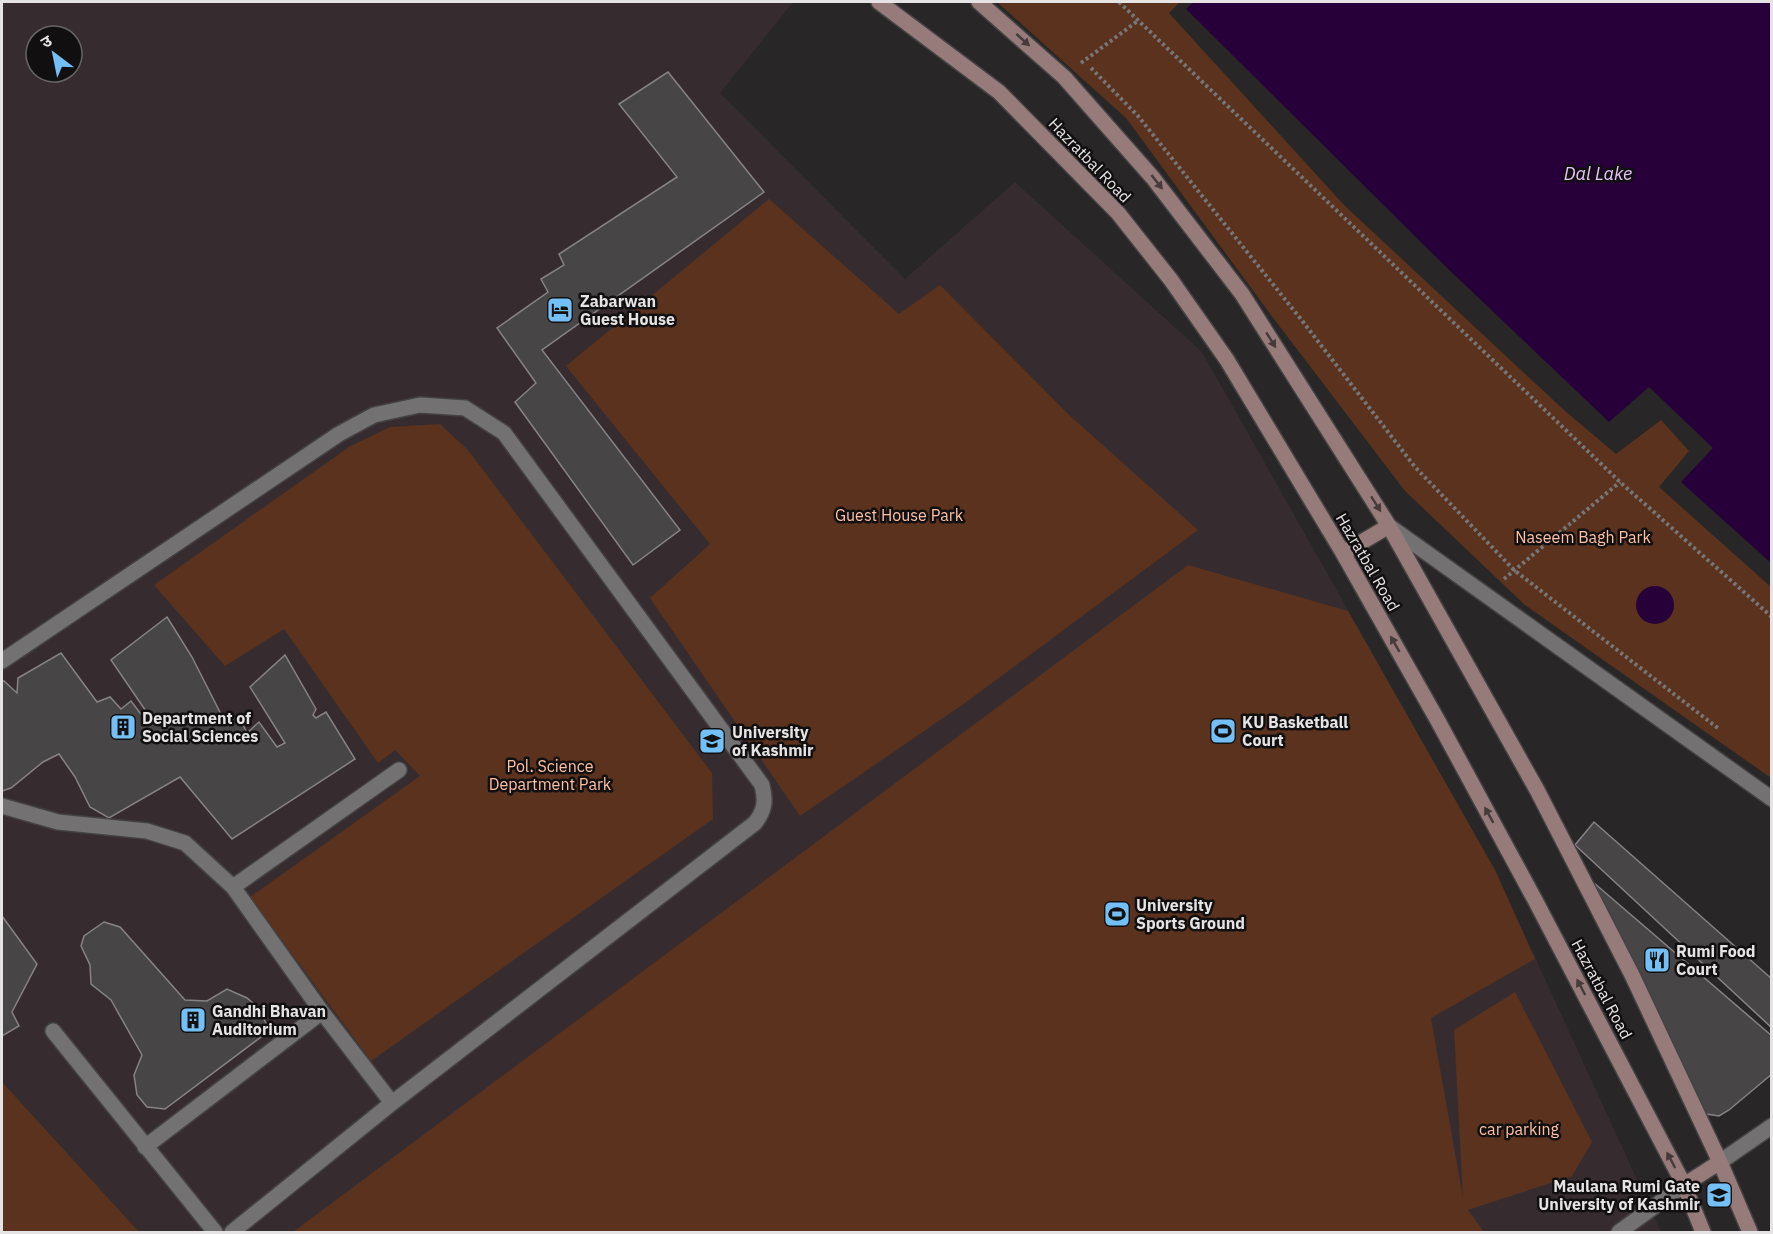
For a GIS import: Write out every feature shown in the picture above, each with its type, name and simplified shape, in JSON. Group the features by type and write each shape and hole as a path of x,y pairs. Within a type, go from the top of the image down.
{"main road":[{"name":"Hazratbal Road","path":"879,2 999,92 1118,213 1171,280 1227,360 1343,553 1438,721 1535,900 1684,1185 1703,1233"},
{"name":"Hazratbal Road","path":"979,2 1064,77 1153,177 1242,294 1389,526 1537,790 1632,975 1720,1162 1750,1233"},
{"path":"1343,553 1389,526"},
{"path":"1684,1185 1720,1162"}],"street":[{"path":"2,662 339,434 374,416 420,405 465,408 504,434 762,785 766,798 763,813 755,823 392,1103 232,1233"},
{"path":"1389,526 1772,799"},
{"path":"233,887 399,770"},
{"path":"2,806 58,822 147,831 185,843 233,887 322,1012 392,1103"},
{"path":"145,1147 322,1012"},
{"path":"53,1031 215,1233"},
{"path":"1720,1162 1772,1126"},
{"path":"1619,1233 1684,1185"}],"path":[{"path":"1119,2 1620,482 1772,617"},
{"path":"1064,77 1139,20"},
{"path":"1074,54 1138,116 1300,318 1415,467 1514,570 1726,735"},
{"path":"1485,595 1620,482"}],"shaded area":[{"name":"University of Kashmir","path":"2,2 793,2 720,93 905,279 1015,182 1202,352 1495,870 1661,1232 2,1232"}],"green space":[{"name":"Naseem Bagh Park","path":"997,2 1180,2 1169,13 1344,205 1565,411 1616,454 1661,420 1689,451 1659,487 1771,587 1771,778 1525,605 1405,491 1268,311 1126,118"},
{"name":"Guest House Park","path":"769,199 899,314 940,285 1068,414 1198,530 965,703 800,816 650,598 710,544 566,366"},
{"name":"Pol. Science Department Park","path":"440,424 468,450 712,773 713,819 371,1061 250,897 420,776 395,750 378,763 284,629 225,666 154,585 349,447 390,427"},
{"name":"University Sports Ground","path":"1188,565 1348,611 1495,870 1535,959 1431,1018 1463,1198 1454,1030 1515,992 1592,1142 1572,1176 1468,1210 1484,1232 293,1232"},
{"path":"2,1082 139,1232 2,1232"}],"water":[{"name":"Dal Lake","path":"1194,2 1771,2 1771,563 1681,482 1713,448 1649,387 1609,422 1442,263 1186,9"},
{"path":"1655,586 1668,592 1674,605 1668,618 1655,624 1642,618 1636,605 1642,592"}],"building":[{"name":"Zabarwan Guest House","path":"668,72 764,192 542,350 680,530 633,565 515,402 536,383 497,328 548,292 541,279 564,265 559,254 677,177 619,104"},
{"name":"Department of Social Sciences","path":"167,617 192,657 225,722 239,716 247,733 259,722 277,747 285,743 250,687 285,655 316,709 313,715 316,718 326,712 355,759 232,839 180,777 109,818 90,807 75,777 59,754 43,762 11,788 2,791 2,681 17,693 18,678 61,653 97,702 110,697 121,709 131,701 147,722 152,720 111,660"},
{"path":"1594,822 1772,979 1772,1028 1575,845"},
{"name":"Rumi Food Court","path":"1594,883 1772,1036 1772,1074 1719,1116 1706,1114 1701,1106"},
{"path":"2,916 37,964 12,1012 19,1026 2,1036"},
{"name":"Gandhi Bhavan Auditorium","path":"104,922 120,927 185,1000 207,1001 227,989 247,998 260,1009 269,1031 165,1109 147,1107 137,1095 134,1075 142,1055 111,1000 91,984 90,965 81,946 84,936"}],"place":[{"name":"Zabarwan Guest House","path":"560,310"},
{"name":"Department of Social Sciences","path":"123,727"},
{"name":"KU Basketball Court","path":"1223,731"},
{"name":"University of Kashmir","path":"712,741"},
{"name":"University Sports Ground","path":"1117,914"},
{"name":"Rumi Food Court","path":"1657,960"},
{"name":"Gandhi Bhavan Auditorium","path":"193,1020"},
{"name":"Maulana Rumi Gate University of Kashmir","path":"1719,1195"}],"park label":[{"name":"car parking","path":"1519,1129"}]}
